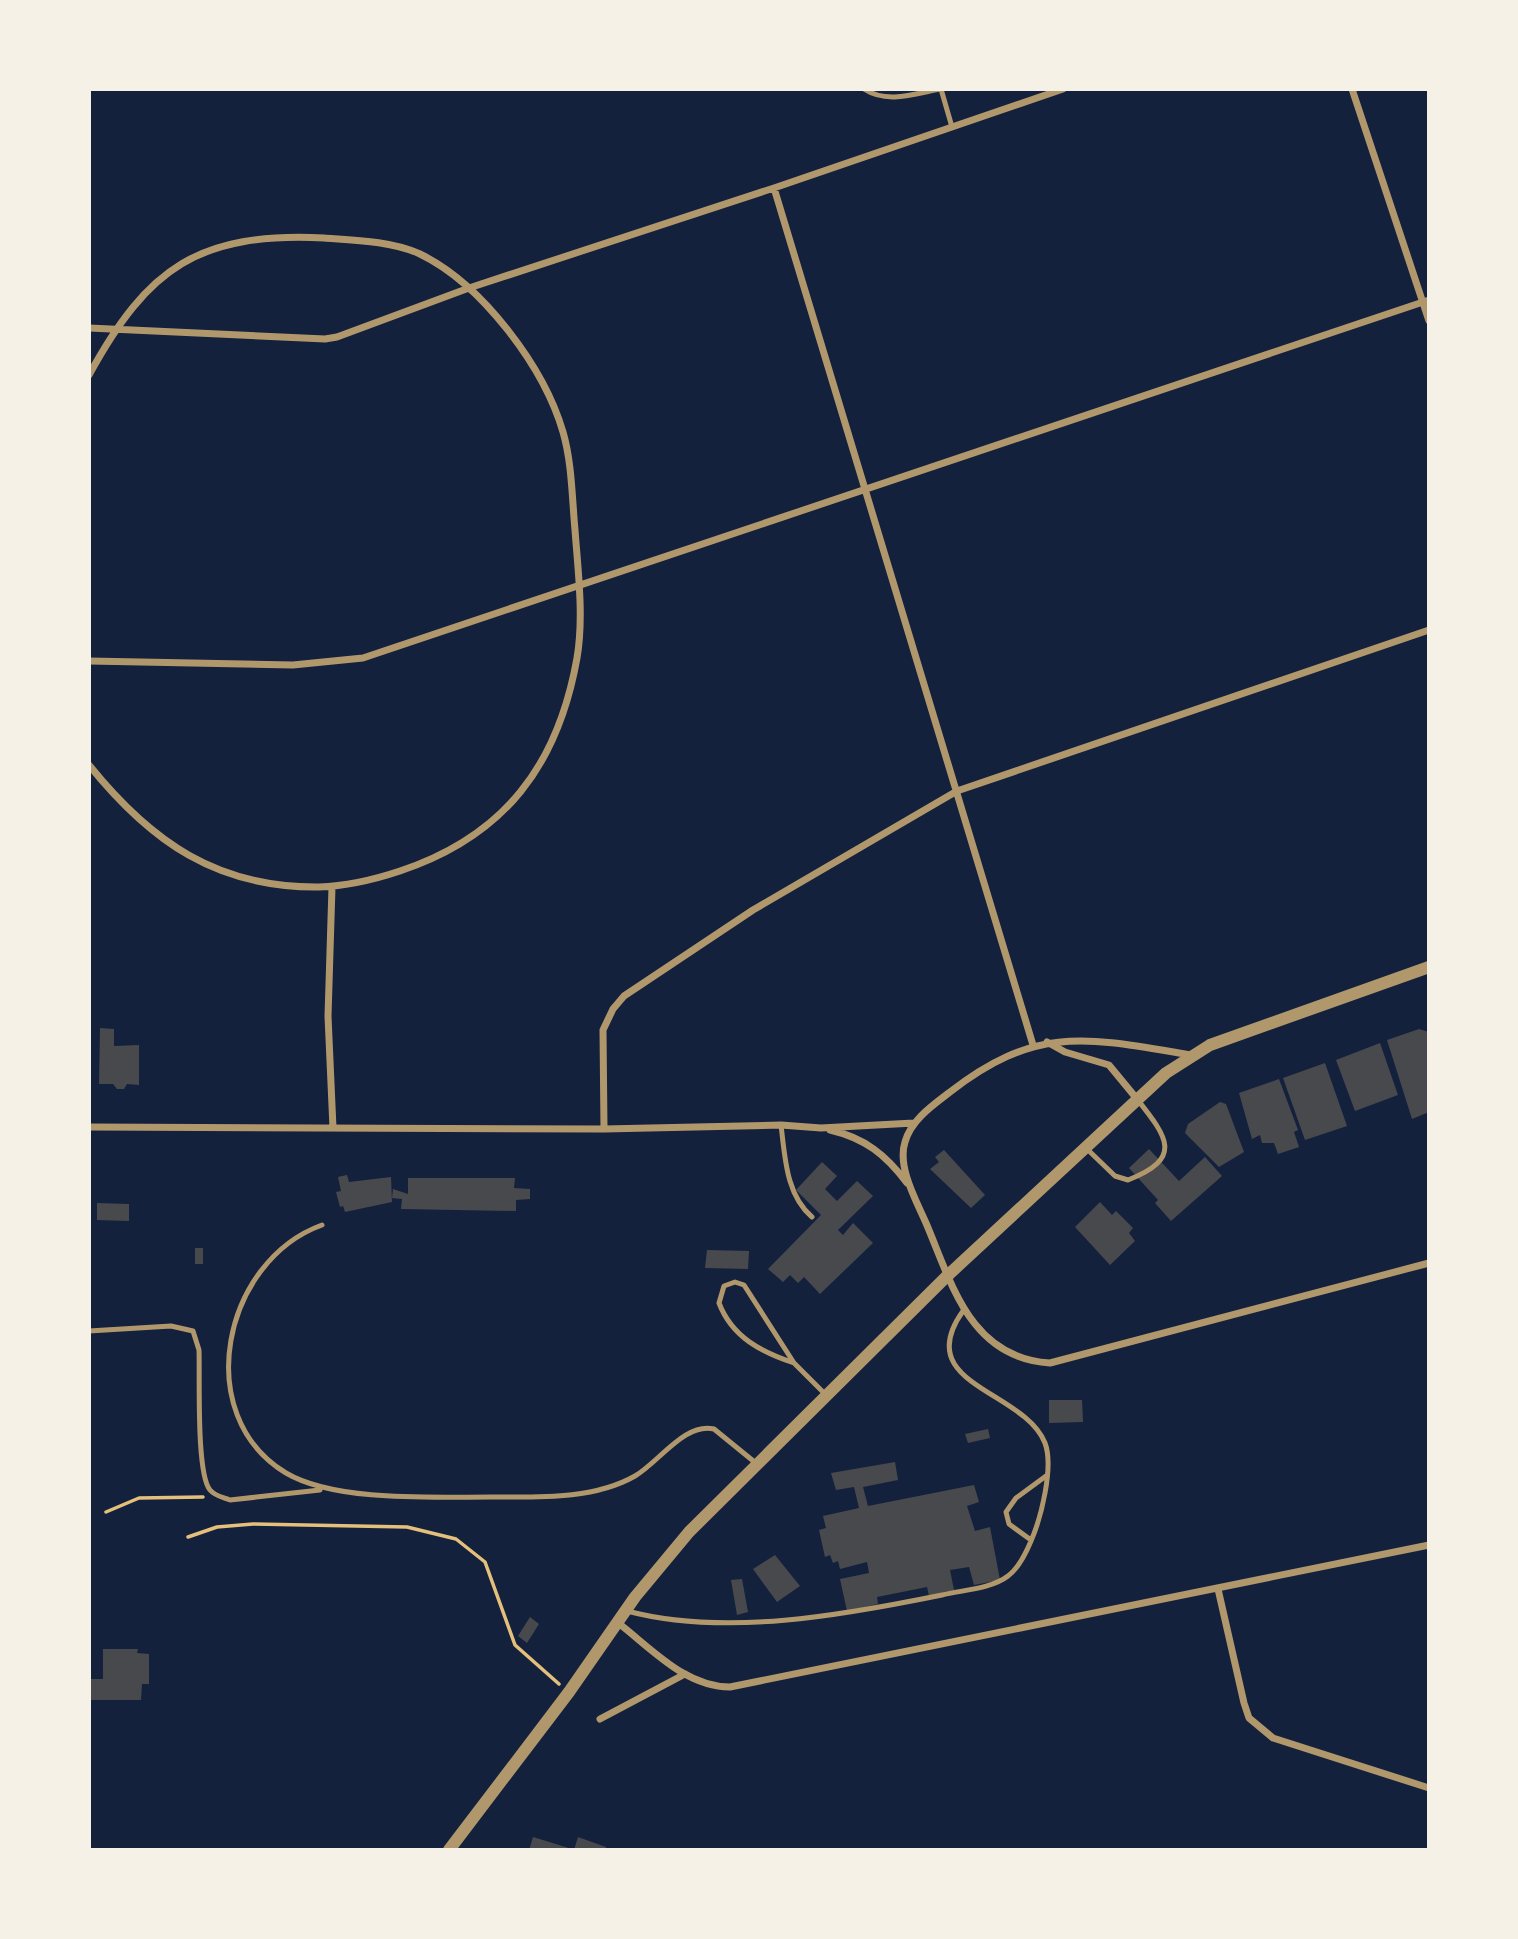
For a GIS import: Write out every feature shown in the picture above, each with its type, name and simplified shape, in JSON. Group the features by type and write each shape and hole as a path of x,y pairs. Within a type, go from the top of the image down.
{"street":[{"path":"89,328 325,339 396,317 468,288 774,188 1063,89"},
{"path":"1352,89 1425,301 1429,321"},
{"path":"774,188 1034,1045"},
{"path":"89,375 114,330 131,307 177,267 208,249 239,241 280,237 384,245 415,251 441,265 468,288 525,355 564,433 579,584 578,654 568,698 547,753 522,790 494,821 439,858 367,882 332,887 286,887 252,879 189,856 154,835 126,808 89,765"},
{"path":"89,661 293,664 363,658 1425,301"},
{"path":"604,1129 603,1030 613,1009 624,996 752,910 957,791 1429,631"},
{"path":"332,887 328,1016 333,1128"},
{"path":"449,1850 569,1692 625,1610 689,1532 946,1276 1137,1100 1191,1055 1228,1038 1429,967"},
{"path":"1191,1055 1061,1040 1034,1045 994,1060 947,1093 914,1123 904,1143 903,1154 910,1186 946,1276 963,1311 1010,1354 1030,1362 1050,1363 1429,1263"},
{"path":"1047,1042 1065,1052 1109,1065 1137,1100"},
{"path":"89,1127 604,1129 781,1125 821,1128 914,1123"},
{"path":"821,1128 877,1149 888,1158 910,1186"},
{"path":"617,1622 685,1674 703,1684 730,1687 1429,1545"},
{"path":"1218,1589 1244,1703 1250,1718 1260,1729 1287,1744 1429,1788"},
{"path":"600,1719 685,1674"}],"lane":[{"path":"864,89 876,96 896,97 940,89 952,127"},
{"path":"1085,1147 1115,1176 1123,1180 1138,1176 1164,1158 1166,1142 1158,1125 1137,1100"},
{"path":"781,1125 788,1174 800,1203 813,1217"},
{"path":"322,1225 307,1231 287,1246 254,1279 243,1296 228,1354 234,1409 258,1449 287,1473 323,1489"},
{"path":"794,1363 755,1348 736,1330 719,1303 724,1286 735,1282 744,1285 794,1363 826,1395"},
{"path":"625,1610 651,1617 692,1621 766,1620 846,1614 999,1582 1014,1570 1031,1540 1040,1513 1046,1476 1046,1446 1032,1424 953,1363 948,1347 951,1328 963,1311"},
{"path":"89,1331 171,1326 193,1331 199,1350 204,1478 211,1492 230,1500 323,1489 491,1497 593,1491 637,1475 692,1431 705,1427 714,1429 757,1464"},
{"path":"1031,1540 1009,1524 1006,1512 1016,1498 1046,1476"}],"path":[{"path":"106,1512 139,1498 181,1496 230,1500"},
{"path":"188,1537 217,1527 253,1524 407,1527 456,1539 485,1562 515,1645 569,1692"}],"building":[{"path":"100,1028 114,1029 114,1046 139,1045 139,1085 127,1084 124,1089 117,1089 113,1084 99,1084"},
{"path":"1419,1029 1429,1032 1429,1112 1412,1119 1387,1040"},
{"path":"1380,1043 1398,1095 1355,1111 1336,1060"},
{"path":"1325,1063 1347,1126 1305,1140 1283,1078"},
{"path":"1279,1079 1298,1130 1294,1132 1299,1147 1278,1154 1274,1143 1262,1143 1260,1135 1252,1139 1239,1093"},
{"path":"1220,1102 1226,1104 1244,1152 1219,1167 1185,1133 1188,1124"},
{"path":"1149,1149 1179,1181 1205,1157 1222,1176 1171,1221 1155,1203 1158,1200 1129,1168"},
{"path":"944,1150 985,1195 971,1208 930,1169 939,1162 935,1157"},
{"path":"822,1162 837,1176 825,1189 837,1201 857,1181 873,1196 838,1230 843,1235 853,1223 873,1243 820,1294 804,1277 798,1283 790,1275 783,1282 768,1269 821,1215 796,1190"},
{"path":"347,1175 349,1182 391,1177 392,1202 345,1212 343,1206 340,1207 336,1192 341,1191 338,1177"},
{"path":"408,1178 515,1178 514,1188 530,1189 530,1199 516,1200 516,1211 401,1209 402,1199 392,1198 393,1189 408,1194"},
{"path":"1100,1202 1112,1215 1116,1211 1133,1228 1129,1233 1135,1241 1110,1265 1075,1227"},
{"path":"97,1203 129,1204 129,1221 97,1220"},
{"path":"195,1248 203,1248 203,1264 195,1264"},
{"path":"707,1250 749,1251 748,1269 705,1268"},
{"path":"1049,1400 1082,1400 1083,1422 1049,1423"},
{"path":"988,1429 990,1438 968,1443 965,1434"},
{"path":"895,1462 898,1480 863,1487 868,1506 974,1485 979,1502 967,1506 975,1531 990,1527 1000,1580 974,1585 969,1567 950,1570 954,1590 929,1596 927,1587 877,1597 878,1604 847,1611 840,1579 869,1573 867,1562 840,1569 838,1561 833,1563 830,1555 825,1557 819,1530 826,1528 823,1516 859,1508 854,1487 836,1490 831,1473"},
{"path":"775,1555 800,1586 777,1602 753,1569"},
{"path":"742,1579 748,1612 737,1615 731,1580"},
{"path":"530,1617 539,1624 527,1643 518,1636"},
{"path":"103,1649 138,1649 137,1653 149,1654 149,1684 142,1684 141,1700 89,1700 89,1679 103,1679"},
{"path":"533,1837 572,1849 529,1850"},
{"path":"578,1837 606,1847 605,1850 574,1850"}]}
